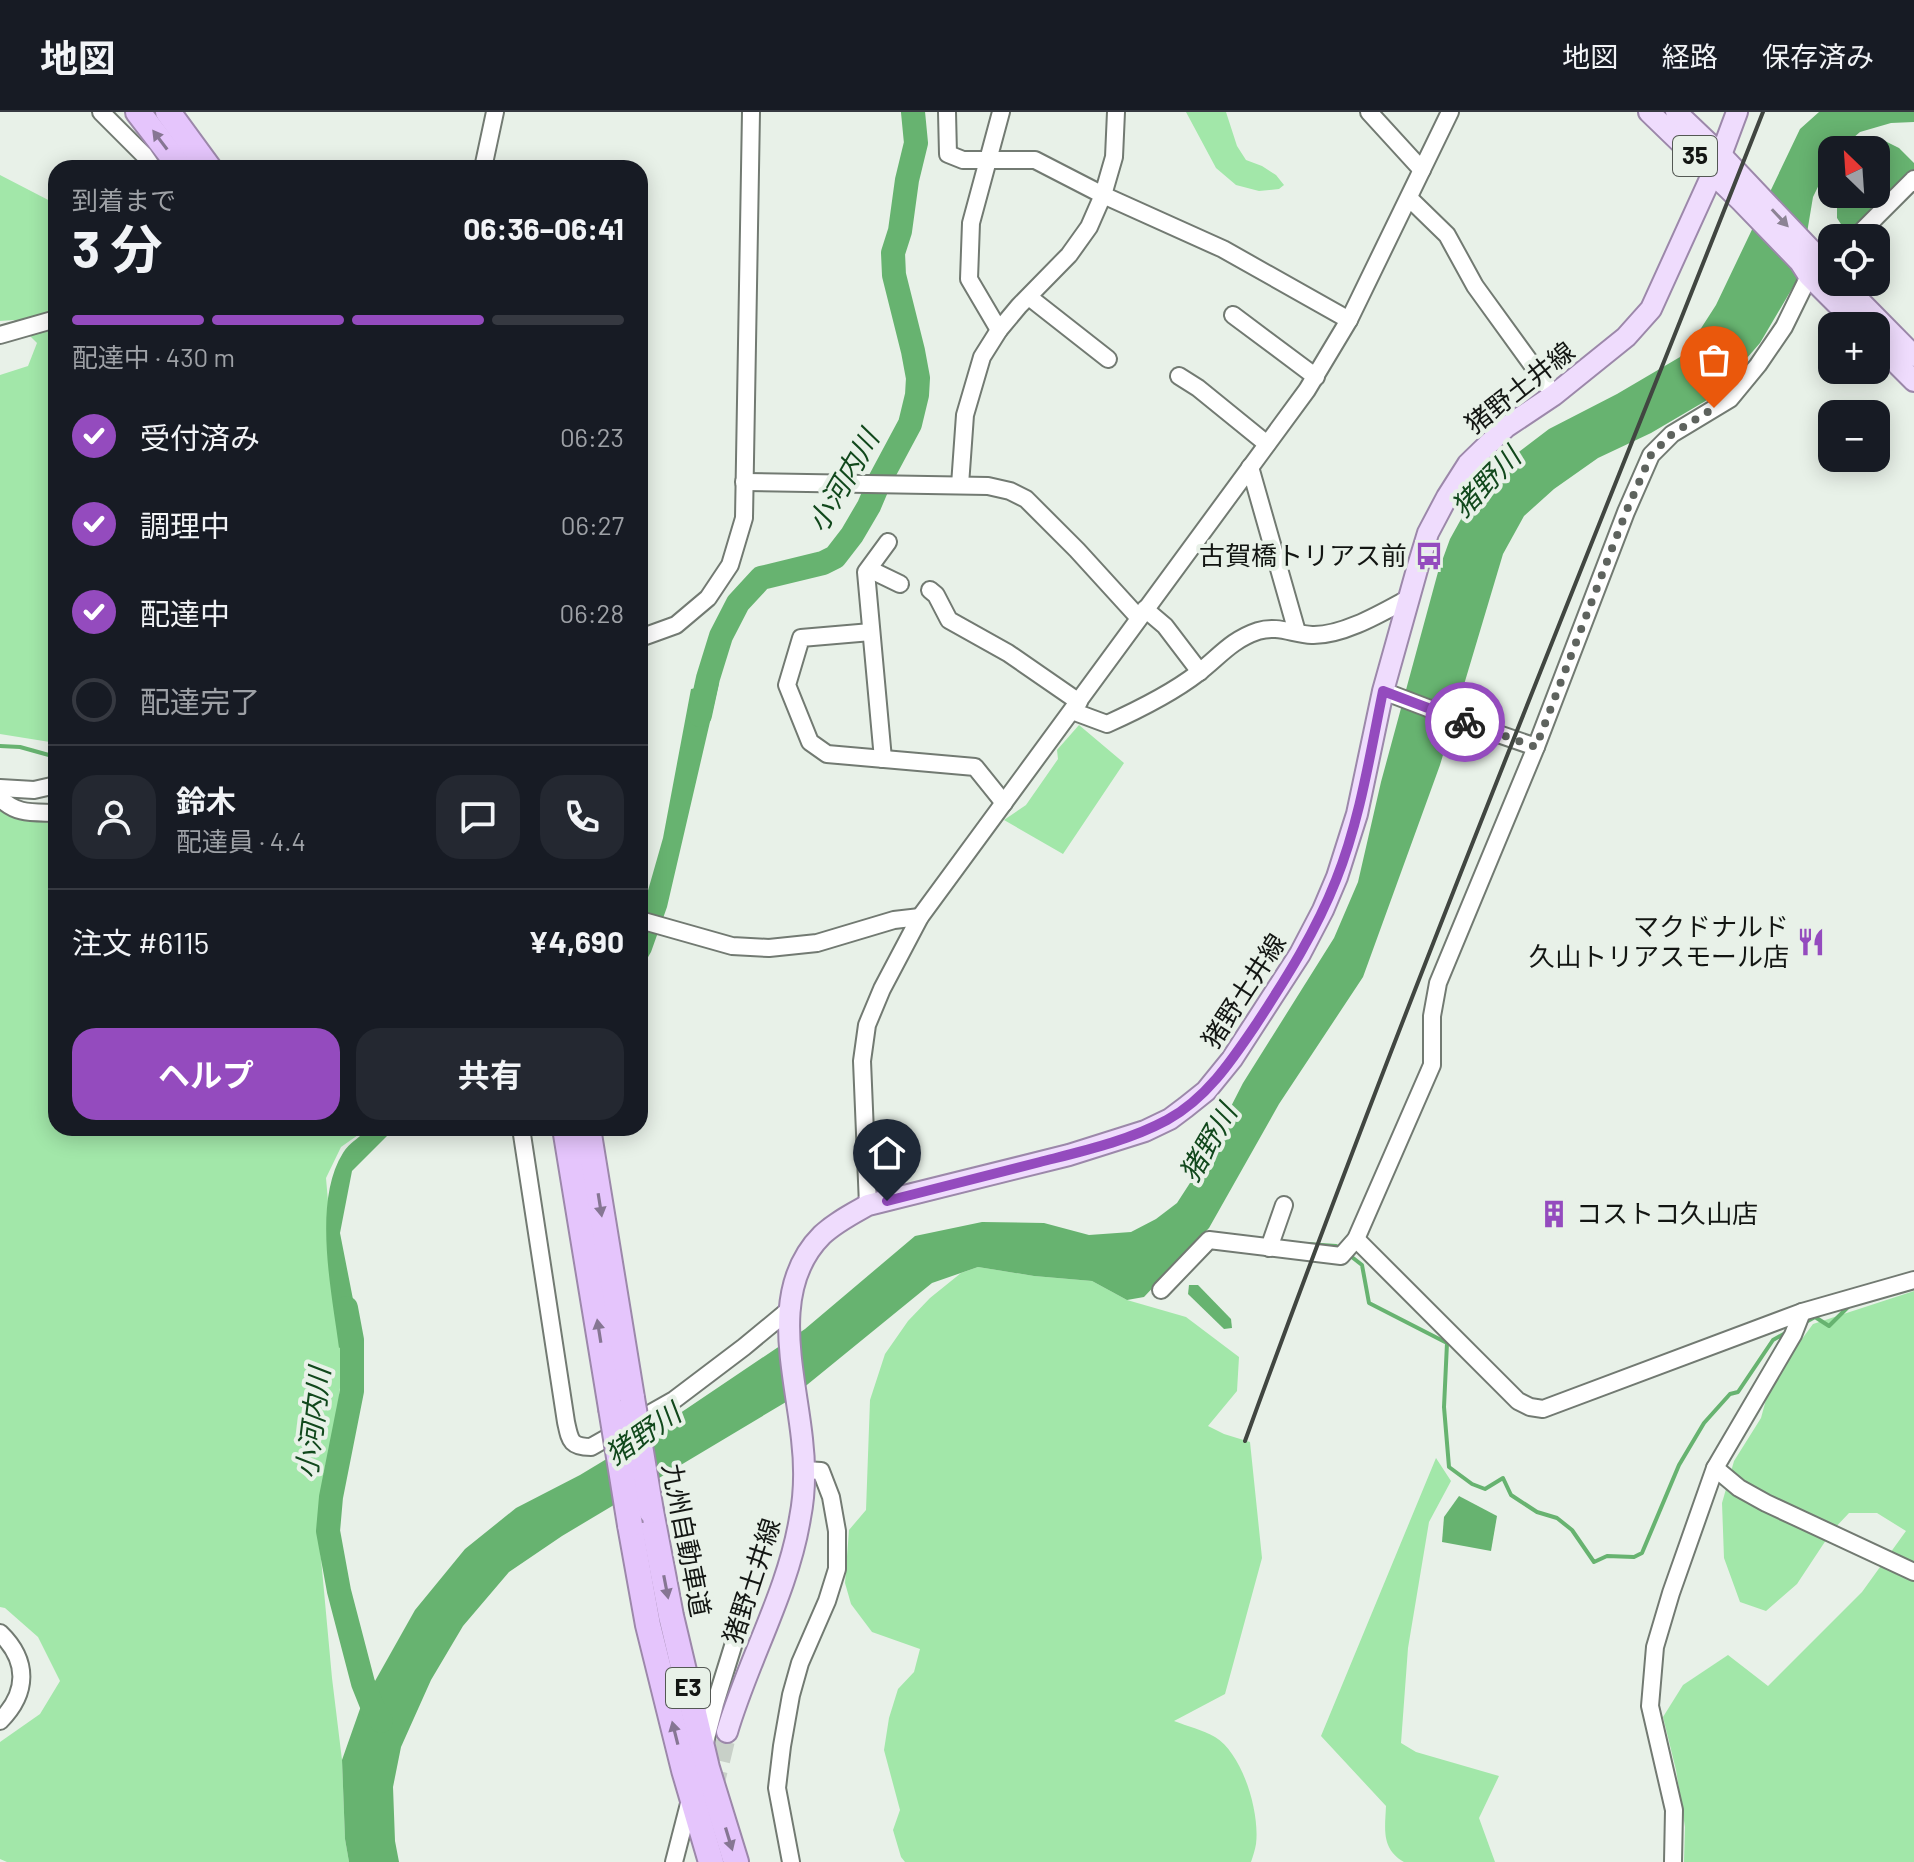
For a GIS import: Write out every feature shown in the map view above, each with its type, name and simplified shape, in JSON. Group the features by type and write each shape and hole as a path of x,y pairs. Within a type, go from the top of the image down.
{"highway":[{"path":"138,112 175,160"},
{"path":"168,112 203,160"},
{"name":"九州自動車道","path":"567,1136 622,1403 651,1511 671,1616 707,1768 736,1862"},
{"name":"九州自動車道","path":"589,1136 622,1403 630,1525 648,1625 684,1770 711,1862"}],"main road":[{"name":"35","path":"1649,112 1717,164"},
{"name":"35","path":"1676,112 1717,164 1818,265"},
{"name":"猪野土井線","path":"727,1732 794,1550 801,1516 803,1440 789,1316 791,1290 808,1253 822,1235 868,1205 1124,1139 1170,1119 1206,1091 1232,1059 1300,954 1337,877 1392,694 1409,598 1428,533 1447,497 1468,464 1506,427 1554,395 1626,337 1651,309 1717,164 1737,112"},
{"path":"1855,296 1914,356"},
{"path":"1890,357 1914,381"}],"street":[{"path":"101,112 147,160"},
{"path":"485,160 495,112"},
{"path":"648,635 676,625 708,598 730,565 744,518 751,112"},
{"path":"947,112 948,154 963,160 1035,160 1103,195 1223,249 1349,320"},
{"path":"999,330 969,279 971,223 1001,112"},
{"path":"960,485 965,415 982,357 999,330 1069,255 1089,227 1103,195 1114,157 1116,112"},
{"path":"1369,112 1422,170"},
{"path":"868,1205 862,1061 867,1025 920,917 1316,377 1349,320 1450,112"},
{"path":"1869,224 1914,179"},
{"path":"1409,198 1447,235 1475,286 1554,395"},
{"path":"1161,1290 1209,1240 1341,1256 1356,1239 1432,1065 1432,1016 1438,983 1536,747 1651,455 1672,434 1730,399 1784,327 1818,265"},
{"path":"1029,297 1108,359"},
{"path":"1233,315 1316,377"},
{"path":"0,335 48,321"},
{"path":"1179,376 1267,444"},
{"path":"1250,467 1297,632"},
{"path":"744,482 960,485 1010,491 1026,499 1142,613 1165,626 1200,672"},
{"path":"883,759 866,572 888,542"},
{"path":"869,569 900,584"},
{"path":"930,590 949,620 1008,653 1075,707 1107,724 1131,714 1200,672 1221,652 1247,636 1273,628 1313,635 1335,631 1370,619 1409,598"},
{"path":"871,632 801,638 787,685 810,742 827,754 975,767 1004,803"},
{"path":"1392,694 1536,747"},
{"path":"0,788 34,790 48,787"},
{"path":"0,798 17,811 48,813"},
{"path":"648,922 732,946 769,948 817,943 894,920 920,917"},
{"path":"522,1136 566,1422 570,1440 579,1447 591,1447 674,1400 789,1316"},
{"path":"1269,1248 1284,1205"},
{"path":"1356,1239 1518,1401 1543,1409 1802,1312 1914,1280"},
{"path":"1673,1862 1674,1810 1650,1706 1655,1647 1715,1468 1793,1335 1802,1312"},
{"path":"1715,1468 1739,1488 1766,1503 1914,1572"},
{"path":"791,1862 777,1788 782,1746 800,1663 827,1601 837,1569 837,1531 831,1497 821,1471 804,1470"},
{"path":"674,1862 715,1704 742,1617"},
{"path":"0,1633 9,1642 20,1663 22,1681 16,1702 0,1721"}],"shaded area":[{"path":"1186,112 1226,112 1237,146 1246,160 1276,175 1284,185 1279,189 1259,191 1236,185 1216,168"},
{"path":"1819,112 1914,112 1914,122 1891,123 1855,136 1818,136 1818,187 1813,197 1800,275 1760,343 1714,396 1651,433 1598,458 1554,489 1524,516 1503,554 1440,765 1363,977 1279,1104 1209,1228 1144,1297 1127,1300 1092,1281 978,1267 932,1283 786,1402 562,1536 509,1572 463,1626 431,1680 401,1747 393,1787 399,1862 349,1862 345,1839 342,1760 361,1706 415,1610 465,1549 516,1508 580,1475 658,1428 805,1329 915,1236 982,1222 1044,1223 1089,1235 1131,1232 1177,1203 1199,1169 1243,1083 1334,938 1358,882 1381,782 1438,572 1450,539 1475,494 1503,464 1549,429 1617,394 1680,357 1689,347 1716,305 1800,129"},
{"path":"1890,144 1914,163 1914,171 1890,194"},
{"path":"0,175 48,200 48,742 0,734 0,375 28,366 37,343 14,320 0,321"},
{"path":"1837,208 1876,208 1859,224 1841,224"},
{"path":"719,683 667,907 648,957 648,890 663,838 691,689"},
{"path":"1079,725 1124,763 1063,854 1004,820 1026,805 1058,759 1057,750"},
{"path":"0,810 48,823 48,1136 357,1136 341,1147 326,1178 344,1343 337,1421 325,1467 318,1526 342,1760 345,1839 349,1862 7,1862 0,1859 0,1742 40,1714 60,1681 38,1637 0,1607"},
{"path":"361,1136 387,1136 352,1171 340,1233 360,1335 339,1348 329,1275 326,1222 334,1173 343,1153"},
{"path":"978,1267 1092,1281 1127,1300 1186,1317 1239,1357 1237,1391 1208,1426 1250,1442 1262,1558 1225,1694 1174,1721 1215,1737 1234,1757 1248,1785 1255,1817 1256,1844 1251,1862 905,1862 901,1857 893,1830 900,1810 884,1750 898,1689 914,1672 920,1649 872,1632 851,1604 845,1583 849,1530 866,1510 870,1400 885,1354 908,1321 930,1298 961,1273"},
{"path":"1189,1285 1198,1285 1231,1319 1232,1328 1224,1329 1188,1294"},
{"path":"1914,1291 1914,1862 1684,1862 1685,1827 1663,1717 1683,1685 1728,1655 1768,1686 1862,1592 1906,1531 1877,1513 1849,1513 1832,1531 1797,1584 1766,1611 1740,1602 1724,1558 1722,1503 1734,1461 1761,1418 1771,1381 1813,1324"},
{"path":"1436,1458 1451,1481 1429,1522 1408,1648 1401,1743 1416,1752 1499,1776 1479,1818 1495,1862 1404,1862 1397,1857 1386,1838 1386,1806 1321,1736"},
{"path":"1459,1496 1497,1516 1491,1551 1442,1542 1444,1517"}],"waterway":[{"name":"小河内川","path":"700,715 721,636 738,603 761,578 823,563 835,557 869,506 910,424 918,378 894,275 893,253 916,143 913,112"},
{"path":"0,746 20,747 48,755"},
{"path":"1307,1244 1341,1249"},
{"path":"1348,1254 1362,1265 1369,1303 1447,1343 1444,1407 1449,1467 1472,1484 1485,1489 1503,1478 1511,1495 1537,1512 1557,1518 1572,1530 1594,1562 1607,1556 1634,1557 1642,1553 1679,1465 1704,1423 1730,1394 1738,1392 1773,1340 1789,1331"},
{"path":"1804,1323 1815,1317 1829,1326 1850,1305"},
{"name":"小河内川","path":"346,1308 352,1340 352,1391 331,1497 328,1531 339,1591 363,1683 381,1721"}],"tunnel":[{"path":"713,1790 727,1732"}],"railway":[{"path":"1245,1441 1434,941 1763,112"}],"way so far":[{"path":"1465,722 1536,747 1651,455 1672,434 1714,408"}],"place":[{"name":"古賀橋トリアス前","path":"1429,556"},
{"name":"マクドナルド 久山トリアスモール店","path":"1811,942"},
{"name":"コストコ久山店","path":"1554,1214"}],"route":[{"path":"887,1201 1124,1139 1170,1119 1206,1091 1232,1059 1300,954 1323,910 1357,814 1383,691 1465,722"}],"water label":[{"name":"猪野川","path":"1486,482"},
{"name":"猪野川","path":"1208,1143"},
{"name":"猪野川","path":"643,1434"}]}
